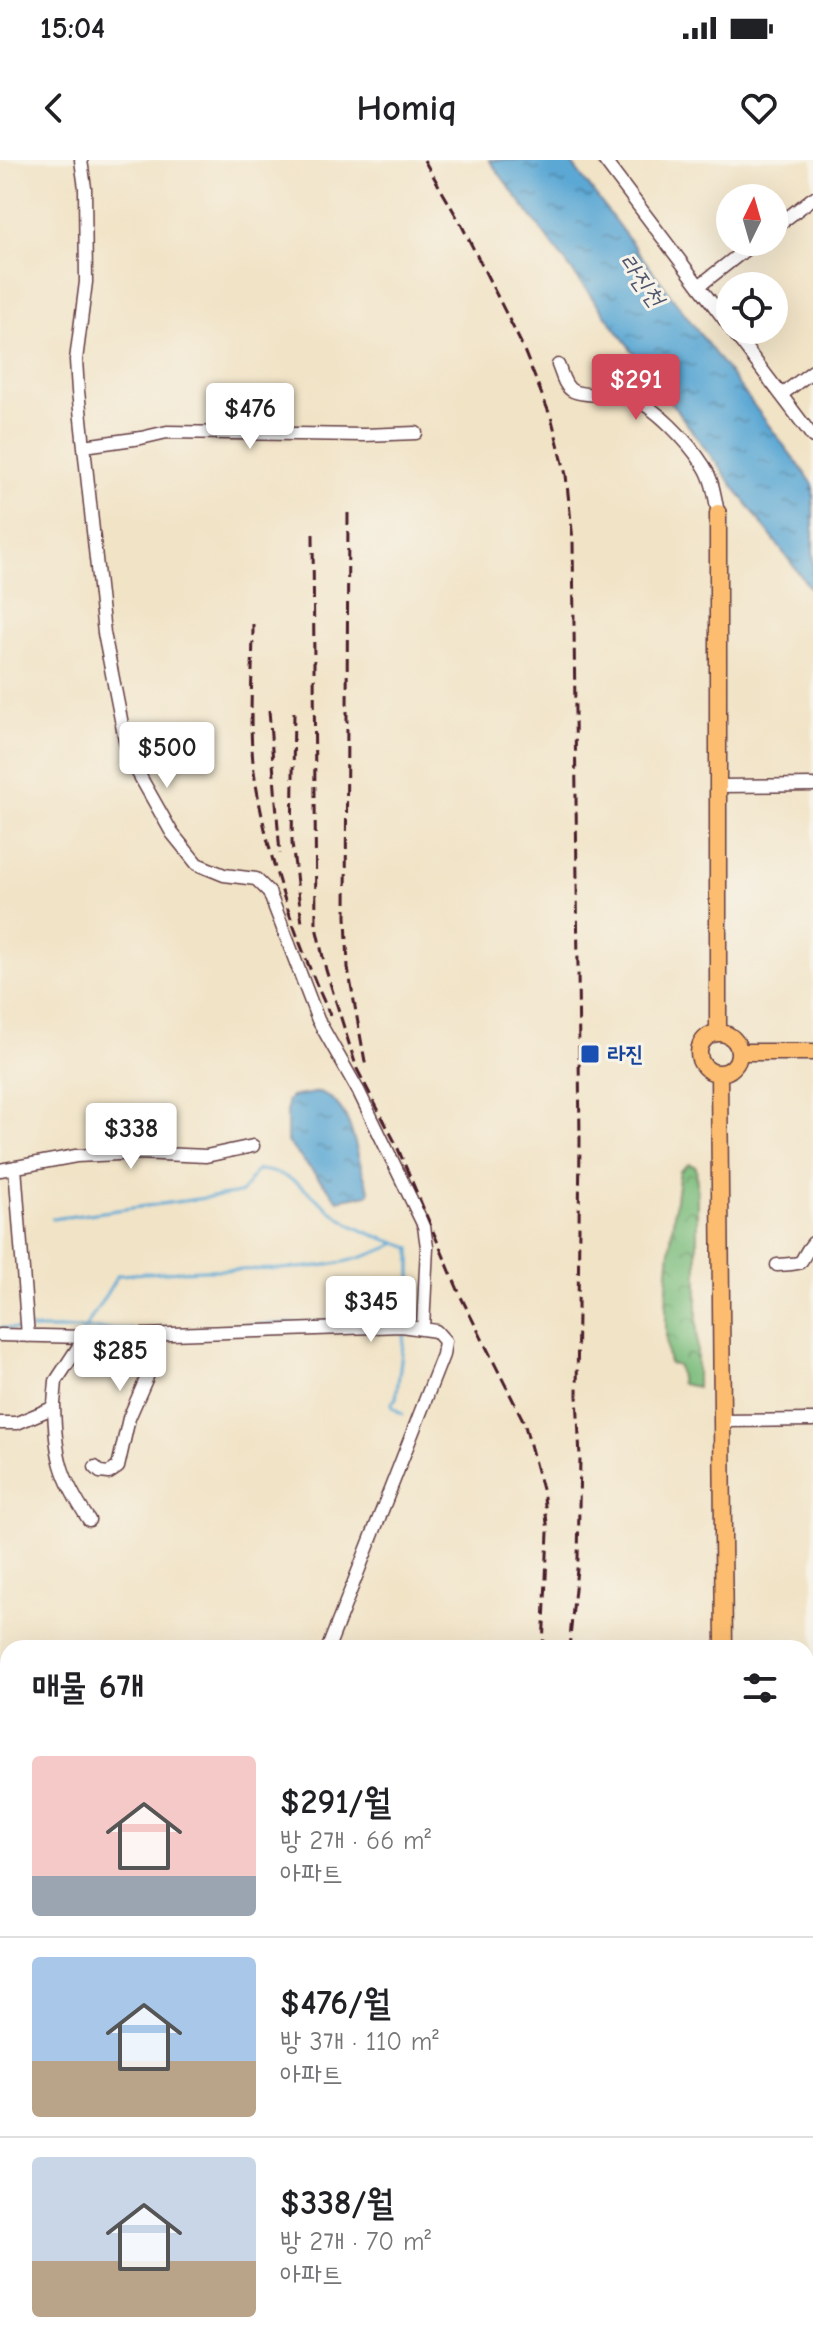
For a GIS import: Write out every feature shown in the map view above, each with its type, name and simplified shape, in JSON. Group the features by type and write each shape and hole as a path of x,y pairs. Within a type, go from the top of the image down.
{"main road":[{"path":"718,513 718,1033"},
{"path":"718,1033 732,1039 739,1052 733,1067 719,1073 705,1068 699,1054 704,1040 718,1033"},
{"path":"739,1052 813,1052"},
{"path":"719,1073 724,1640"}],"street":[{"path":"81,160 85,188 86,282 76,360 104,633 124,739 133,768 172,833 197,864 224,875 256,879 269,892 318,1020 359,1092 424,1226 427,1269 423,1328"},
{"path":"604,160 716,308"},
{"path":"788,217 813,198"},
{"path":"699,286 737,256"},
{"path":"743,344 813,437"},
{"path":"558,365 566,386 574,391 633,398 664,419 705,467 718,513"},
{"path":"781,395 813,371"},
{"path":"84,446 167,432 416,433"},
{"path":"718,786 813,785"},
{"path":"0,1170 76,1156 206,1156 253,1146"},
{"path":"15,1167 28,1336"},
{"path":"777,1265 803,1261 813,1243"},
{"path":"0,1335 85,1337 401,1326 436,1331 445,1341 443,1355 331,1640"},
{"path":"95,1467 100,1472 109,1473 118,1467 129,1418 147,1377 150,1335"},
{"path":"85,1337 56,1381 54,1404 55,1446 62,1473 89,1520"},
{"path":"0,1423 17,1423 50,1409 54,1404"},
{"path":"722,1421 813,1420"}],"green space":[{"path":"689,1164 696,1167 697,1184 697,1387 681,1384 678,1366 669,1363 666,1338 675,1207 680,1171"}],"water":[{"name":"라진천","path":"489,160 569,160 813,484 813,592"},
{"path":"320,1092 332,1100 348,1122 370,1191 368,1194 338,1200 287,1142 287,1101 291,1097"}],"waterway":[{"path":"52,1219 234,1194 242,1192 257,1170 282,1175 303,1187 350,1224 411,1248 411,1298 406,1322"},
{"path":"84,1330 118,1275 303,1268 351,1260 397,1243"},
{"path":"231,1326 407,1318"},
{"path":"0,1328 23,1329"},
{"path":"31,1329 131,1329"},
{"path":"402,1414 392,1407 392,1403 396,1398 405,1330"}],"railway":[{"path":"424,160 461,224 521,343 552,420 566,475 573,540 580,1141 577,1395 580,1458 578,1559 570,1640"},
{"path":"348,513 346,916 348,968 366,1067"},
{"path":"313,534 316,927 357,1069 396,1144 461,1297 524,1422 544,1497 548,1532 543,1640"},
{"path":"253,624 251,735 259,802 283,896 330,1015"},
{"path":"269,710 280,854"},
{"path":"294,712 292,843 302,923"}],"place":[{"name":"라진","path":"590,1054"}]}
